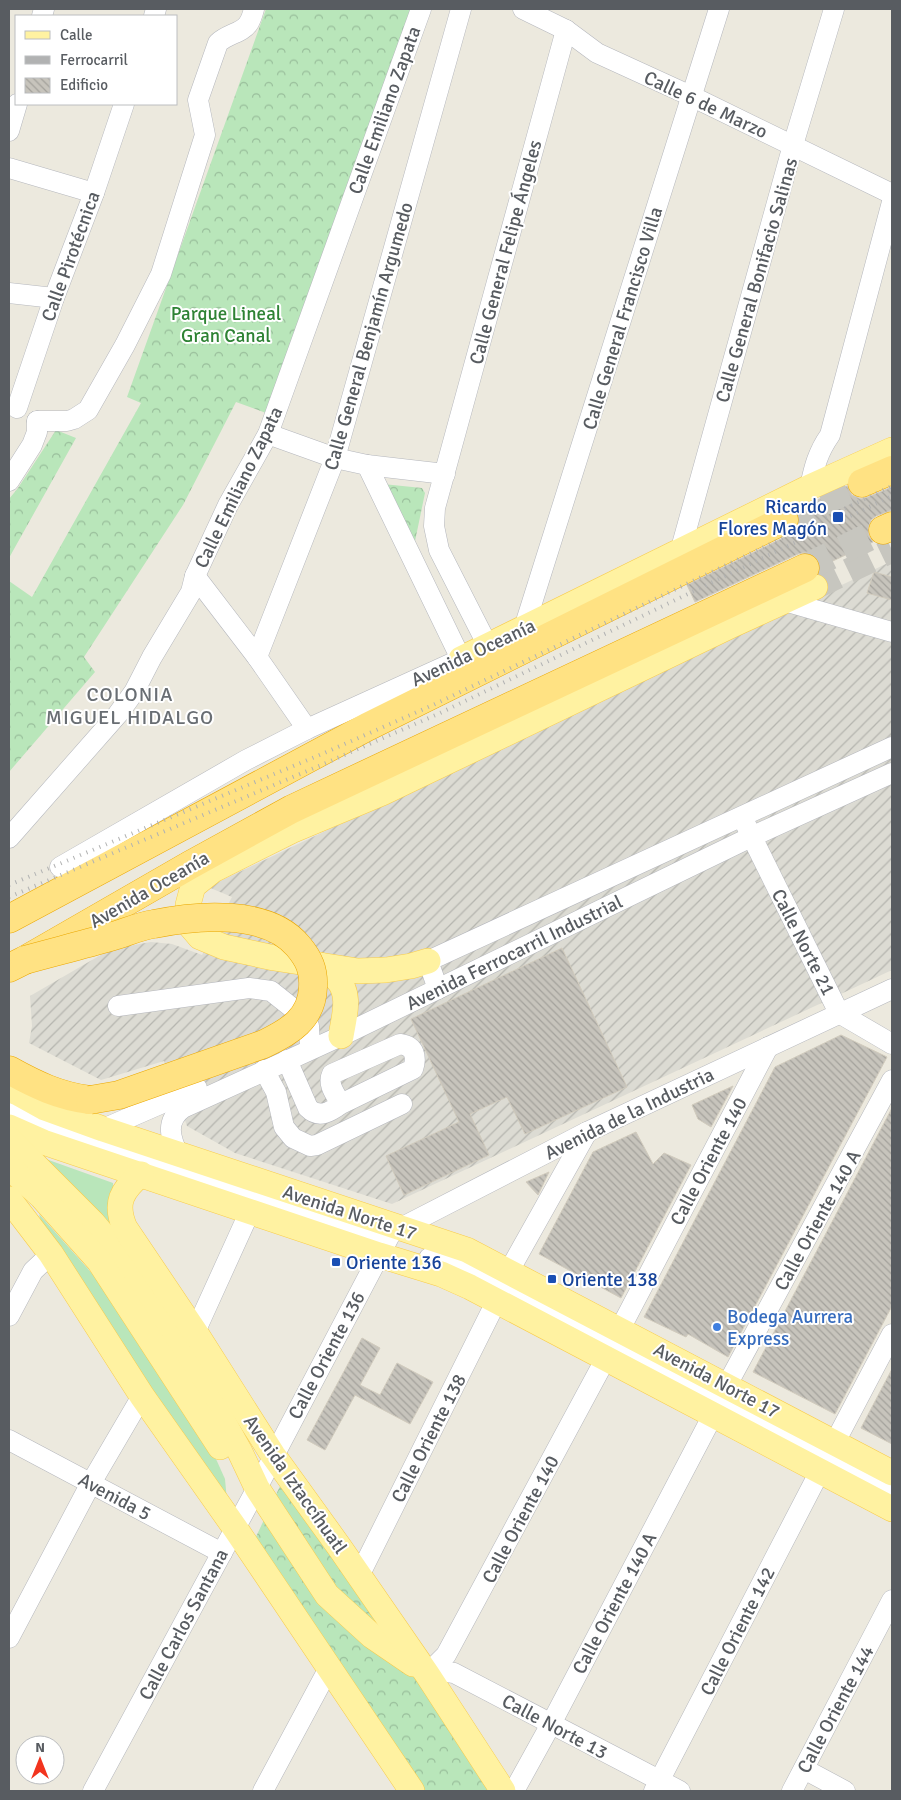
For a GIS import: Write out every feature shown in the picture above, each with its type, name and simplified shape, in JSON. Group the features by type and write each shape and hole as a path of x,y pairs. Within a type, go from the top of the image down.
{"highway":[{"path":"862,483 892,470"},
{"name":"Avenida Oceanía","path":"9,919 62,878 784,520"},
{"name":"Avenida Oceanía","path":"17,964 292,809 672,631 810,577"},
{"path":"672,631 732,625"},
{"path":"366,727 402,703 460,672 462,666 461,659"},
{"path":"9,1070 70,1098 90,1100 119,1095 264,1044 283,1035 296,1026 308,1008 313,990 313,970 305,955 293,941 281,931 266,924 235,919 197,917 152,924 17,964"}],"main road":[{"name":"Avenida Oceanía","path":"461,659 810,487 892,450"},
{"name":"Avenida Oceanía","path":"428,961 386,970 358,971 274,958 224,947 200,937 188,923 188,905 193,886 213,870 291,831 382,793 784,601 810,577"},
{"path":"320,965 338,979 345,994 346,1009 341,1036"},
{"name":"Avenida Norte 17","path":"9,1088 45,1108 179,1156 388,1240 441,1274 497,1300 892,1509"},
{"name":"Avenida Norte 17","path":"9,1127 43,1142 250,1211 388,1240 467,1250 892,1473"},
{"path":"9,1139 93,1223 118,1253 194,1369 240,1452 257,1488 327,1595 372,1636 427,1674"},
{"path":"9,1167 42,1197 99,1261 222,1450 257,1488"},
{"name":"Avenida Iztaccíhuatl","path":"141,1174 123,1192 120,1204 121,1219 125,1228 195,1332 273,1455 427,1674 503,1791"},
{"path":"9,1199 51,1254 142,1396 412,1791"}],"street":[{"path":"37,421 67,421 88,410 125,345 160,274 205,136 198,100 218,43 225,36 243,29 249,23 254,9"},
{"name":"Calle Emiliano Zapata","path":"9,838 118,714 134,692 152,657 191,592 195,576 228,505 268,434 421,9"},
{"name":"Calle General Benjamín Argumedo","path":"257,657 334,458 460,9"},
{"name":"Calle 6 de Marzo","path":"524,9 566,30 597,53 692,96 892,194"},
{"name":"Calle General Francisco Villa","path":"524,628 720,9"},
{"name":"Calle General Bonifacio Salinas","path":"680,552 793,145 834,9"},
{"name":"Calle General Felipe Ángeles","path":"488,646 439,550 434,526 435,508 566,30"},
{"path":"9,131 17,105"},
{"name":"Calle Pirotécnica","path":"13,408 94,193 124,105"},
{"path":"9,168 94,193"},
{"path":"810,487 820,448 830,435 892,202"},
{"path":"9,293 54,298"},
{"path":"9,482 38,432 37,421 29,413 13,408"},
{"path":"268,434 334,458 367,465 444,474"},
{"path":"367,465 461,659"},
{"path":"195,576 257,657 307,729"},
{"path":"784,601 892,632"},
{"name":"Avenida Oceanía","path":"62,878 246,760 307,729 461,659"},
{"name":"Avenida Ferrocarril Industrial","path":"428,961 892,747"},
{"name":"Avenida Ferrocarril Industrial","path":"179,1156 173,1145 170,1130 174,1116 178,1112 264,1070 341,1036 751,837 892,773"},
{"name":"Calle Norte 21","path":"742,817 839,1013 892,1044"},
{"path":"428,961 438,989"},
{"path":"118,1006 249,988 271,991 305,1018 309,1026 310,1049"},
{"name":"Avenida de la Industria","path":"388,1240 587,1132 892,989"},
{"path":"103,1129 286,1049 298,1036 305,1018"},
{"name":"Calle Oriente 140","path":"620,1329 768,1047"},
{"path":"287,1060 308,1108 313,1113 320,1115 341,1104"},
{"path":"264,1070 276,1092 284,1127 293,1138 310,1146 317,1145 402,1104"},
{"name":"Calle Oriente 140 A","path":"727,1385 892,1080"},
{"path":"9,1096 38,1111 79,1128 466,1270 892,1494"},
{"path":"9,1113 30,1122 388,1240 445,1250 484,1266 892,1480"},
{"path":"509,1271 587,1132"},
{"path":"195,1332 250,1211"},
{"name":"Calle Oriente 136","path":"273,1455 388,1240"},
{"path":"9,1316 33,1271 51,1254"},
{"name":"Calle Oriente 138","path":"359,1576 497,1300"},
{"path":"835,1442 892,1334"},
{"name":"Calle Oriente 140","path":"427,1674 446,1655 606,1358"},
{"path":"9,1638 91,1483 142,1396"},
{"name":"Calle Oriente 140 A","path":"514,1791 713,1415"},
{"name":"Avenida 5","path":"9,1440 222,1553"},
{"name":"Calle Carlos Santana","path":"93,1791 273,1455"},
{"name":"Calle Oriente 142","path":"657,1786 820,1471"},
{"name":"Calle Oriente 144","path":"792,1791 892,1600"},
{"path":"263,1791 329,1668"},
{"name":"Calle Norte 13","path":"427,1674 441,1671 454,1673 551,1724 657,1786 680,1791"},
{"path":"804,1769 845,1791"}],"shaded area":[{"path":"892,561 892,970 392,1204 235,1153 187,1126 164,1061 101,1080 29,1043 32,1026 30,996 111,949 151,942 172,944 202,955 232,897 208,887"}],"green space":[{"name":"Parque Lineal Gran Canal","path":"266,9 411,9 266,413 236,402 183,505 84,657 95,672 9,772 9,581 32,597 141,403 127,397"},
{"path":"56,430 76,438 9,558 9,499"},
{"path":"383,484 422,488 425,493 414,546"},
{"path":"29,1153 113,1183 114,1213 120,1244"},
{"path":"39,1214 97,1279 216,1459 225,1479 227,1501 42,1226"},
{"path":"282,1482 496,1791 416,1791 253,1543"}],"building":[{"path":"847,486 852,495 861,499 892,487 892,510 876,516 871,520 868,528 869,536 873,542 820,567 819,561 813,555 806,552 798,554 695,602 687,585 791,534 797,529 800,521 796,510"},
{"path":"874,572 892,577 892,600 867,593"},
{"path":"562,948 627,1087 525,1134 507,1097 470,1114 489,1155 404,1195 386,1156 459,1122 411,1019"},
{"path":"841,1035 887,1057 728,1357 688,1334 686,1337 644,1317 775,1067"},
{"path":"733,1086 711,1127 698,1119 692,1105"},
{"path":"892,1108 892,1306 835,1414 753,1372"},
{"path":"636,1132 653,1164 664,1153 691,1165 621,1298 539,1254 593,1152"},
{"path":"549,1172 538,1195 526,1182"},
{"path":"362,1338 380,1348 360,1385 380,1395 397,1363 433,1382 410,1424 355,1395 325,1450 307,1440"},
{"path":"892,1369 892,1444 861,1428"}],"tunnel":[{"path":"784,520 862,483"},
{"path":"805,568 883,530"},
{"path":"815,587 892,550"}],"railway":[{"path":"9,885 322,754 433,705 892,486"},
{"path":"9,897 438,714 892,496"}],"place":[{"name":"Ricardo Flores Magón","path":"838,517"},
{"name":"Oriente 136","path":"336,1262"},
{"name":"Oriente 138","path":"552,1279"},
{"name":"Bodega Aurrera Express","path":"717,1327"}],"district":[{"name":"COLONIA MIGUEL HIDALGO","path":"130,706"}]}
